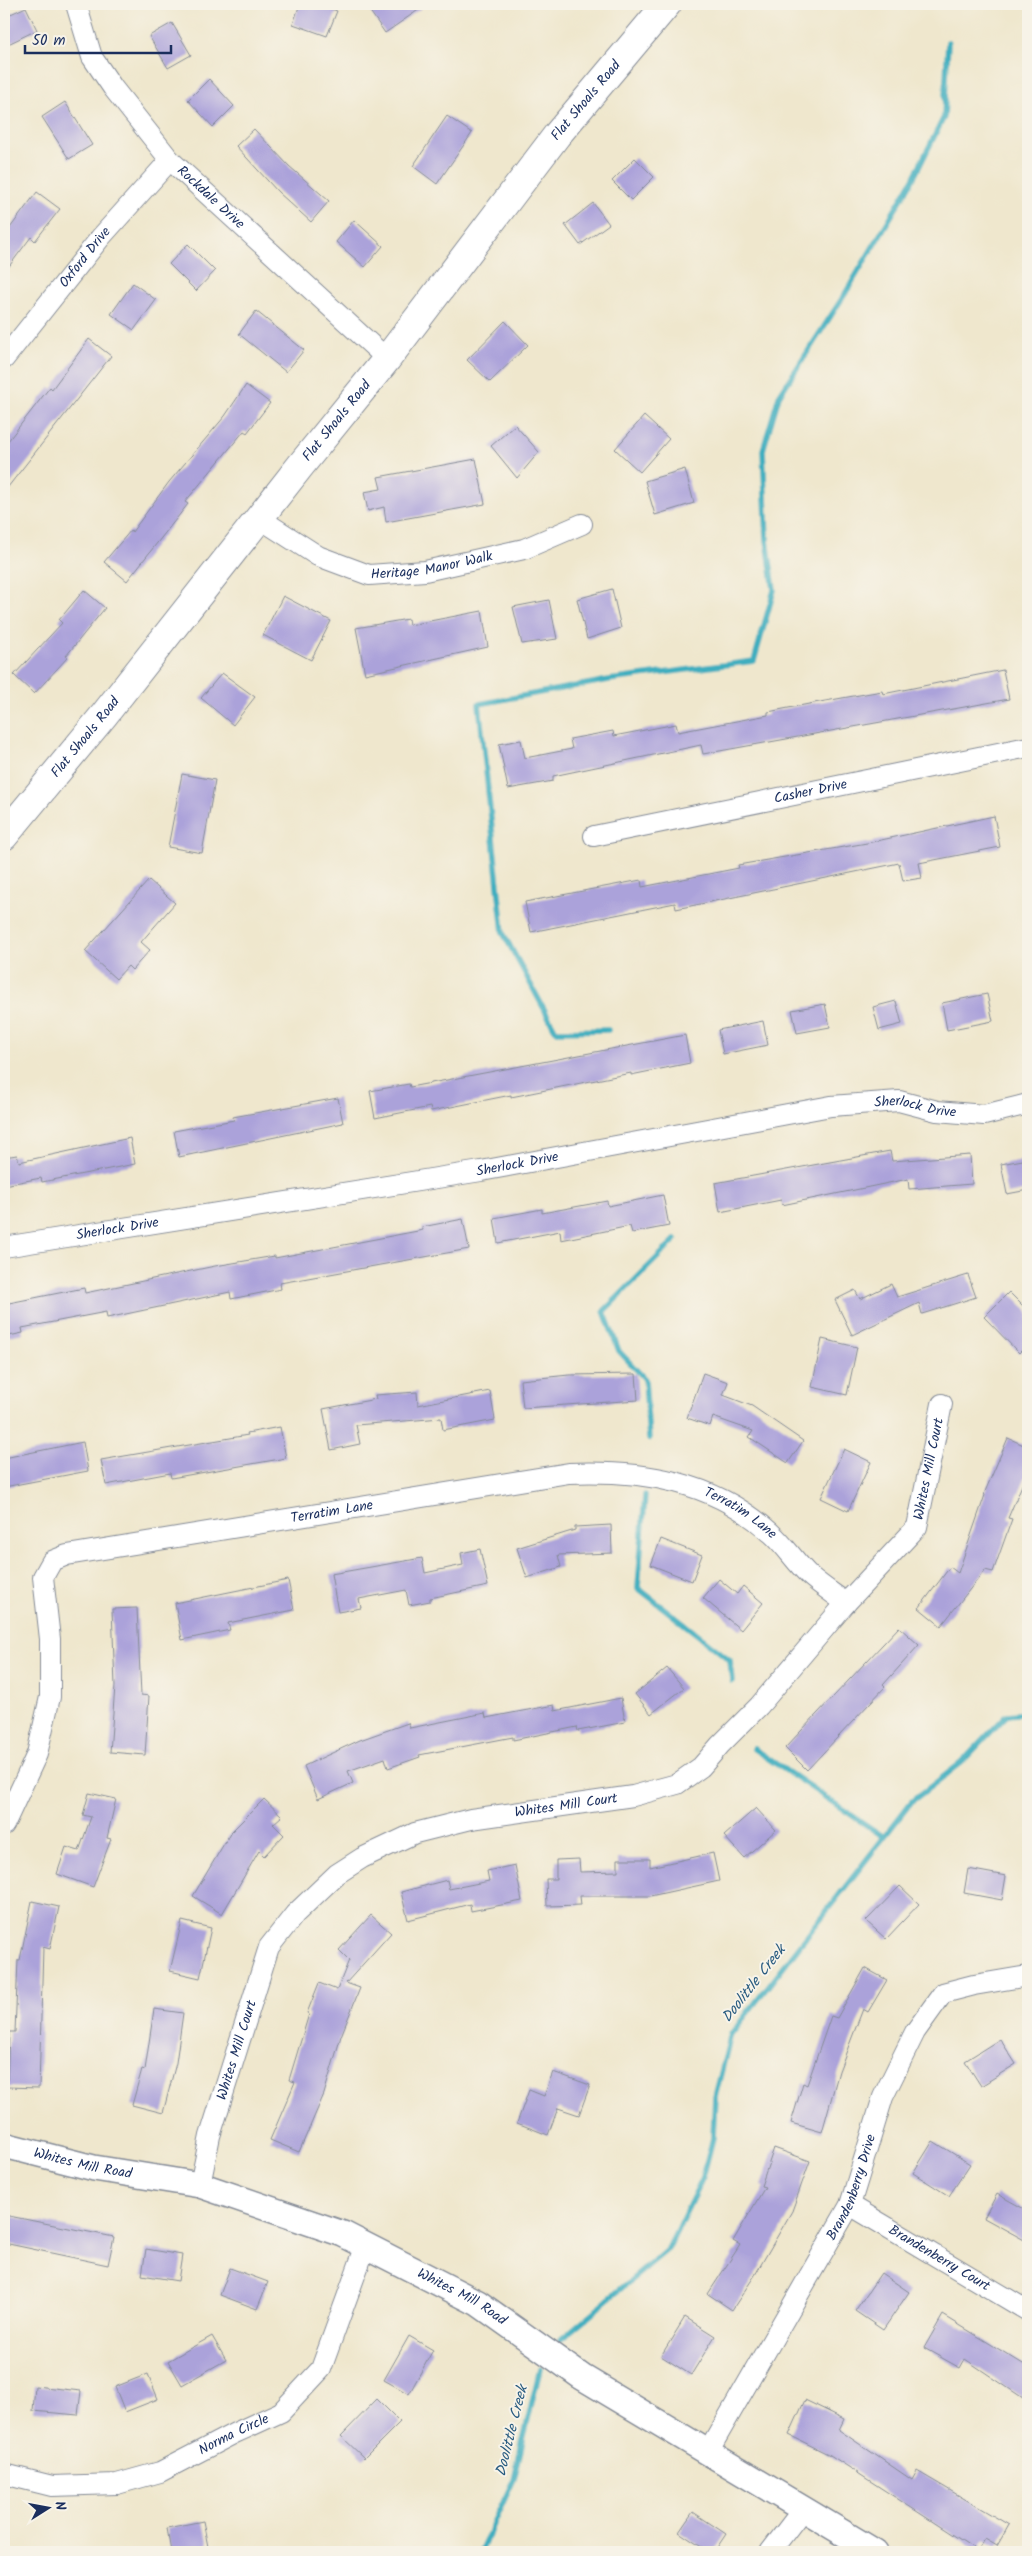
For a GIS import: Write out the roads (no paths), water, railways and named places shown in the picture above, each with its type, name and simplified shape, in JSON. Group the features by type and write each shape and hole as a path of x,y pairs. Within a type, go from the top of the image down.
{"main road":[{"name":"Flat Shoals Road","path":"6,830 104,715 259,518 388,360 557,135 667,4"}],"street":[{"name":"Rockdale Drive","path":"76,4 92,57 113,88 170,160 388,360"},
{"name":"Oxford Drive","path":"4,358 101,237 170,160"},
{"name":"Heritage Manor Walk","path":"259,518 318,556 369,574 425,571 524,549 582,524"},
{"name":"Casher Drive","path":"594,836 1028,747"},
{"name":"Sherlock Drive","path":"4,1248 471,1172 831,1106 899,1101 937,1111 984,1115 1028,1104"},
{"name":"Whites Mill Court","path":"200,2185 210,2136 269,1947 295,1914 315,1893 362,1858 415,1833 471,1820 633,1796 677,1784 701,1767 759,1706 846,1602 916,1527 942,1404"},
{"name":"Terratim Lane","path":"4,1825 37,1754 50,1697 50,1639 43,1577 52,1561 67,1555 569,1473 611,1471 640,1474 668,1480 723,1500 771,1533 810,1576 846,1602"},
{"name":"Brandenberry Drive","path":"708,2452 850,2205 883,2097 915,2032 943,1993 974,1984 1028,1976"},
{"name":"Whites Mill Road","path":"4,2145 94,2168 200,2185 343,2234 478,2304 582,2377 875,2552"},
{"name":"Brandenberry Court","path":"850,2205 1028,2311"},
{"name":"Norma Circle","path":"4,2474 52,2486 117,2484 160,2472 235,2433 281,2412 321,2369 366,2245"},
{"path":"770,2552 803,2509"}],"waterway":[{"path":"608,1030 556,1031 503,933 479,704 609,680 754,661 774,590 767,540 763,450 779,396 845,294 912,181 944,117 948,42"},
{"path":"649,1439 645,1379 619,1351 604,1311 676,1239"},
{"path":"645,1495 638,1588 730,1660 732,1681"},
{"name":"Doolittle Creek","path":"560,2340 668,2249 703,2177 713,2138 715,2097 731,2034 912,1801 961,1763 1007,1715 1028,1713"},
{"path":"754,1749 884,1837"},
{"name":"Doolittle Creek","path":"480,2552 514,2479 540,2369"}]}
